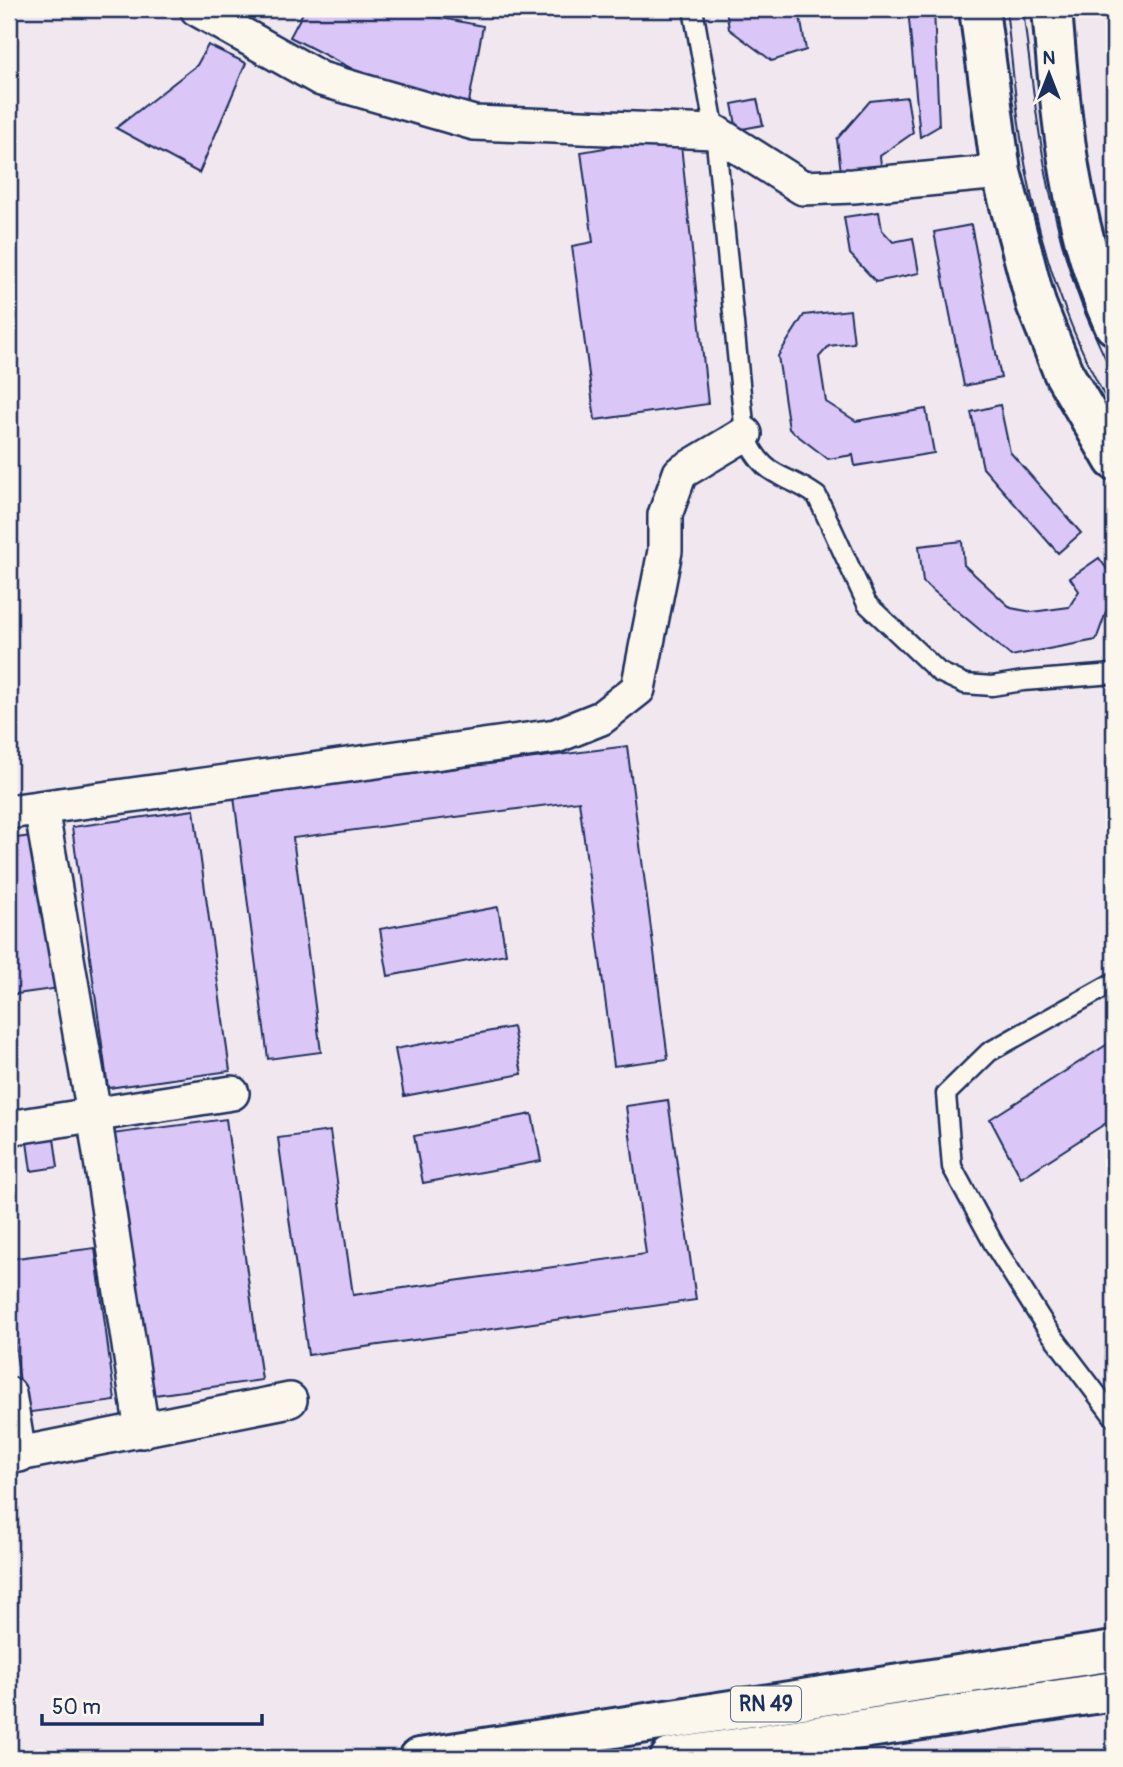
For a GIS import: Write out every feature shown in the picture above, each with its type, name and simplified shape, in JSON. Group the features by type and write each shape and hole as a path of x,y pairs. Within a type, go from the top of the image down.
{"main road":[{"path":"979,9 1000,172 1036,304 1063,372 1114,460"},
{"path":"1052,9 1062,131 1079,223 1102,299 1114,325"},
{"name":"RN 49","path":"419,1758 1114,1651"},
{"name":"RN 49","path":"670,1758 1114,1691"}],"street":[{"path":"197,9 321,79 474,122 715,132 803,188 1000,172"},
{"path":"142,1431 94,1115 25,810 556,736 601,718 638,689 665,551 665,515 680,473 745,434"},
{"path":"9,1128 232,1094"},
{"path":"9,1394 14,1456 290,1400"}],"lane":[{"path":"693,9 715,132 745,434 752,451 760,463 783,479 817,496 867,604 939,672 965,684 992,686 1114,674"},
{"path":"1114,982 989,1052 946,1094 952,1167 996,1248 1046,1327 1114,1418"}],"building":[{"path":"305,9 395,9 483,26 469,102 447,110 370,78 290,37"},
{"path":"726,9 775,9 781,14 800,16 806,50 772,61 729,29"},
{"path":"908,9 934,9 939,126 920,137"},
{"path":"208,45 246,63 199,173 116,128 197,65"},
{"path":"907,97 913,133 880,156 882,175 842,180 837,139 870,101"},
{"path":"757,99 763,125 737,130 732,104"},
{"path":"680,135 708,404 595,420 572,246 593,242 581,152"},
{"path":"879,212 882,230 893,242 913,238 919,273 876,282 850,254 844,217"},
{"path":"971,225 1001,378 964,386 934,232"},
{"path":"850,310 854,343 829,346 819,357 826,402 856,421 926,409 934,453 855,466 853,455 828,459 789,429 778,356 804,315"},
{"path":"1000,405 1010,452 1081,533 1058,553 983,468 971,412"},
{"path":"962,541 964,565 1011,608 1032,612 1069,607 1079,591 1070,578 1099,558 1114,579 1114,590 1096,640 1011,656 923,582 919,546"},
{"path":"627,746 668,1059 614,1066 579,801 293,838 321,1052 268,1059 234,797"},
{"path":"194,810 230,1071 108,1088 72,827"},
{"path":"39,835 60,988 9,995 9,839"},
{"path":"498,907 506,954 388,976 380,929"},
{"path":"513,1027 522,1074 404,1096 395,1049"},
{"path":"1114,1040 1114,1118 1021,1178 990,1119"},
{"path":"668,1100 696,1300 308,1355 278,1138 330,1131 353,1295 646,1254 626,1106"},
{"path":"532,1114 541,1161 423,1183 414,1136"},
{"path":"226,1119 262,1380 140,1397 104,1135"},
{"path":"54,1138 58,1167 31,1171 27,1142"},
{"path":"95,1248 115,1401 24,1413 9,1299 9,1259"}],"tram line":[{"path":"1006,9 1020,131 1033,204 1066,312 1080,347 1114,413"},
{"path":"1023,9 1050,195 1081,303 1114,377"}]}
